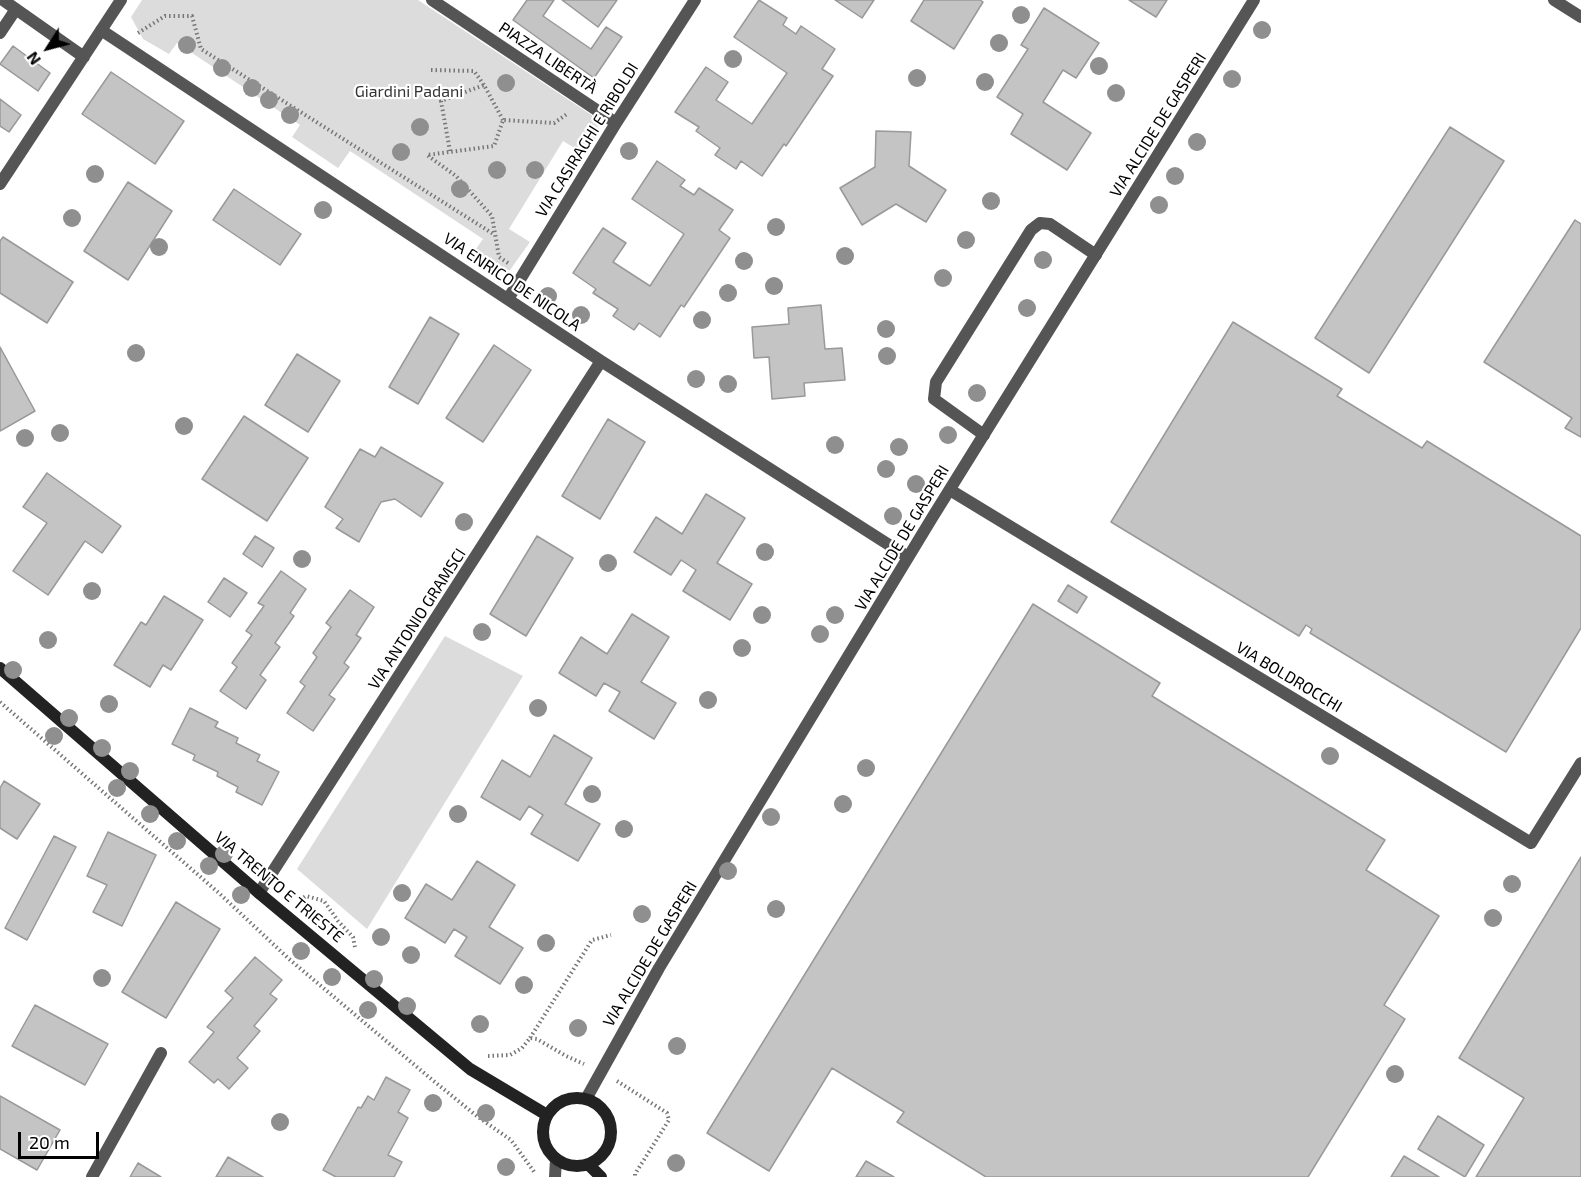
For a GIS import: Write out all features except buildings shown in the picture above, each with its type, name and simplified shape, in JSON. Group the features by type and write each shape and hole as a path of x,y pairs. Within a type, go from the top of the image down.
{"street":[{"path":"3,0 84,57"},
{"path":"0,184 121,0"},
{"name":"PIAZZA LIBERTÀ","path":"432,0 616,123"},
{"name":"VIA CASIRAGHI E RIBOLDI","path":"508,299 695,0"},
{"name":"VIA ALCIDE DE GASPERI","path":"586,1099 600,1070 659,968 908,557 1254,0"},
{"path":"1546,0 1568,9"},
{"path":"1554,0 1581,17"},
{"path":"0,33 16,9"},
{"name":"VIA ENRICO DE NICOLA","path":"101,30 601,361 908,557"},
{"path":"984,435 934,399 936,382 1031,230 1040,223 1050,224 1096,255"},
{"name":"VIA ANTONIO GRAMSCI","path":"260,893 601,361"},
{"name":"VIA BOLDROCCHI","path":"950,490 1531,843 1581,763"},
{"name":"VIA TRENTO E TRIESTE","path":"0,669 260,893 470,1069 547,1115"},
{"path":"92,1177 161,1053"},
{"path":"574,1098 586,1099 596,1103 604,1110 610,1120 611,1141 607,1151 599,1160 577,1167 566,1165 556,1159 545,1144 543,1134 547,1115 564,1101 574,1098"},
{"path":"555,1177 556,1159"},
{"path":"588,1165 601,1177"}],"path":[{"path":"120,43 165,16 192,16 201,49 495,235"},
{"path":"431,70 474,71 503,120 494,146 426,155 456,176 492,216 499,257 524,273"},
{"path":"450,151 441,101 484,85"},
{"path":"503,120 554,123 584,101"},
{"path":"0,702 220,894 289,959 478,1117 512,1140 534,1172 541,1177"},
{"path":"271,876 308,907"},
{"path":"300,900 306,896 324,901 353,937 356,949 348,942"},
{"path":"483,1055 510,1056 522,1048 592,940 611,935"},
{"path":"530,1038 537,1039 566,1056 600,1070 667,1113 669,1120 635,1177"}],"green space":[{"name":"Giardini Padani","path":"142,0 418,0 593,116 600,132 584,154 563,141 509,229 530,242 510,270 496,272 471,256 483,239 350,151 338,168 292,137 300,125 177,43 169,54 143,39 131,17"},
{"path":"445,636 523,676 367,929 297,869"}]}
